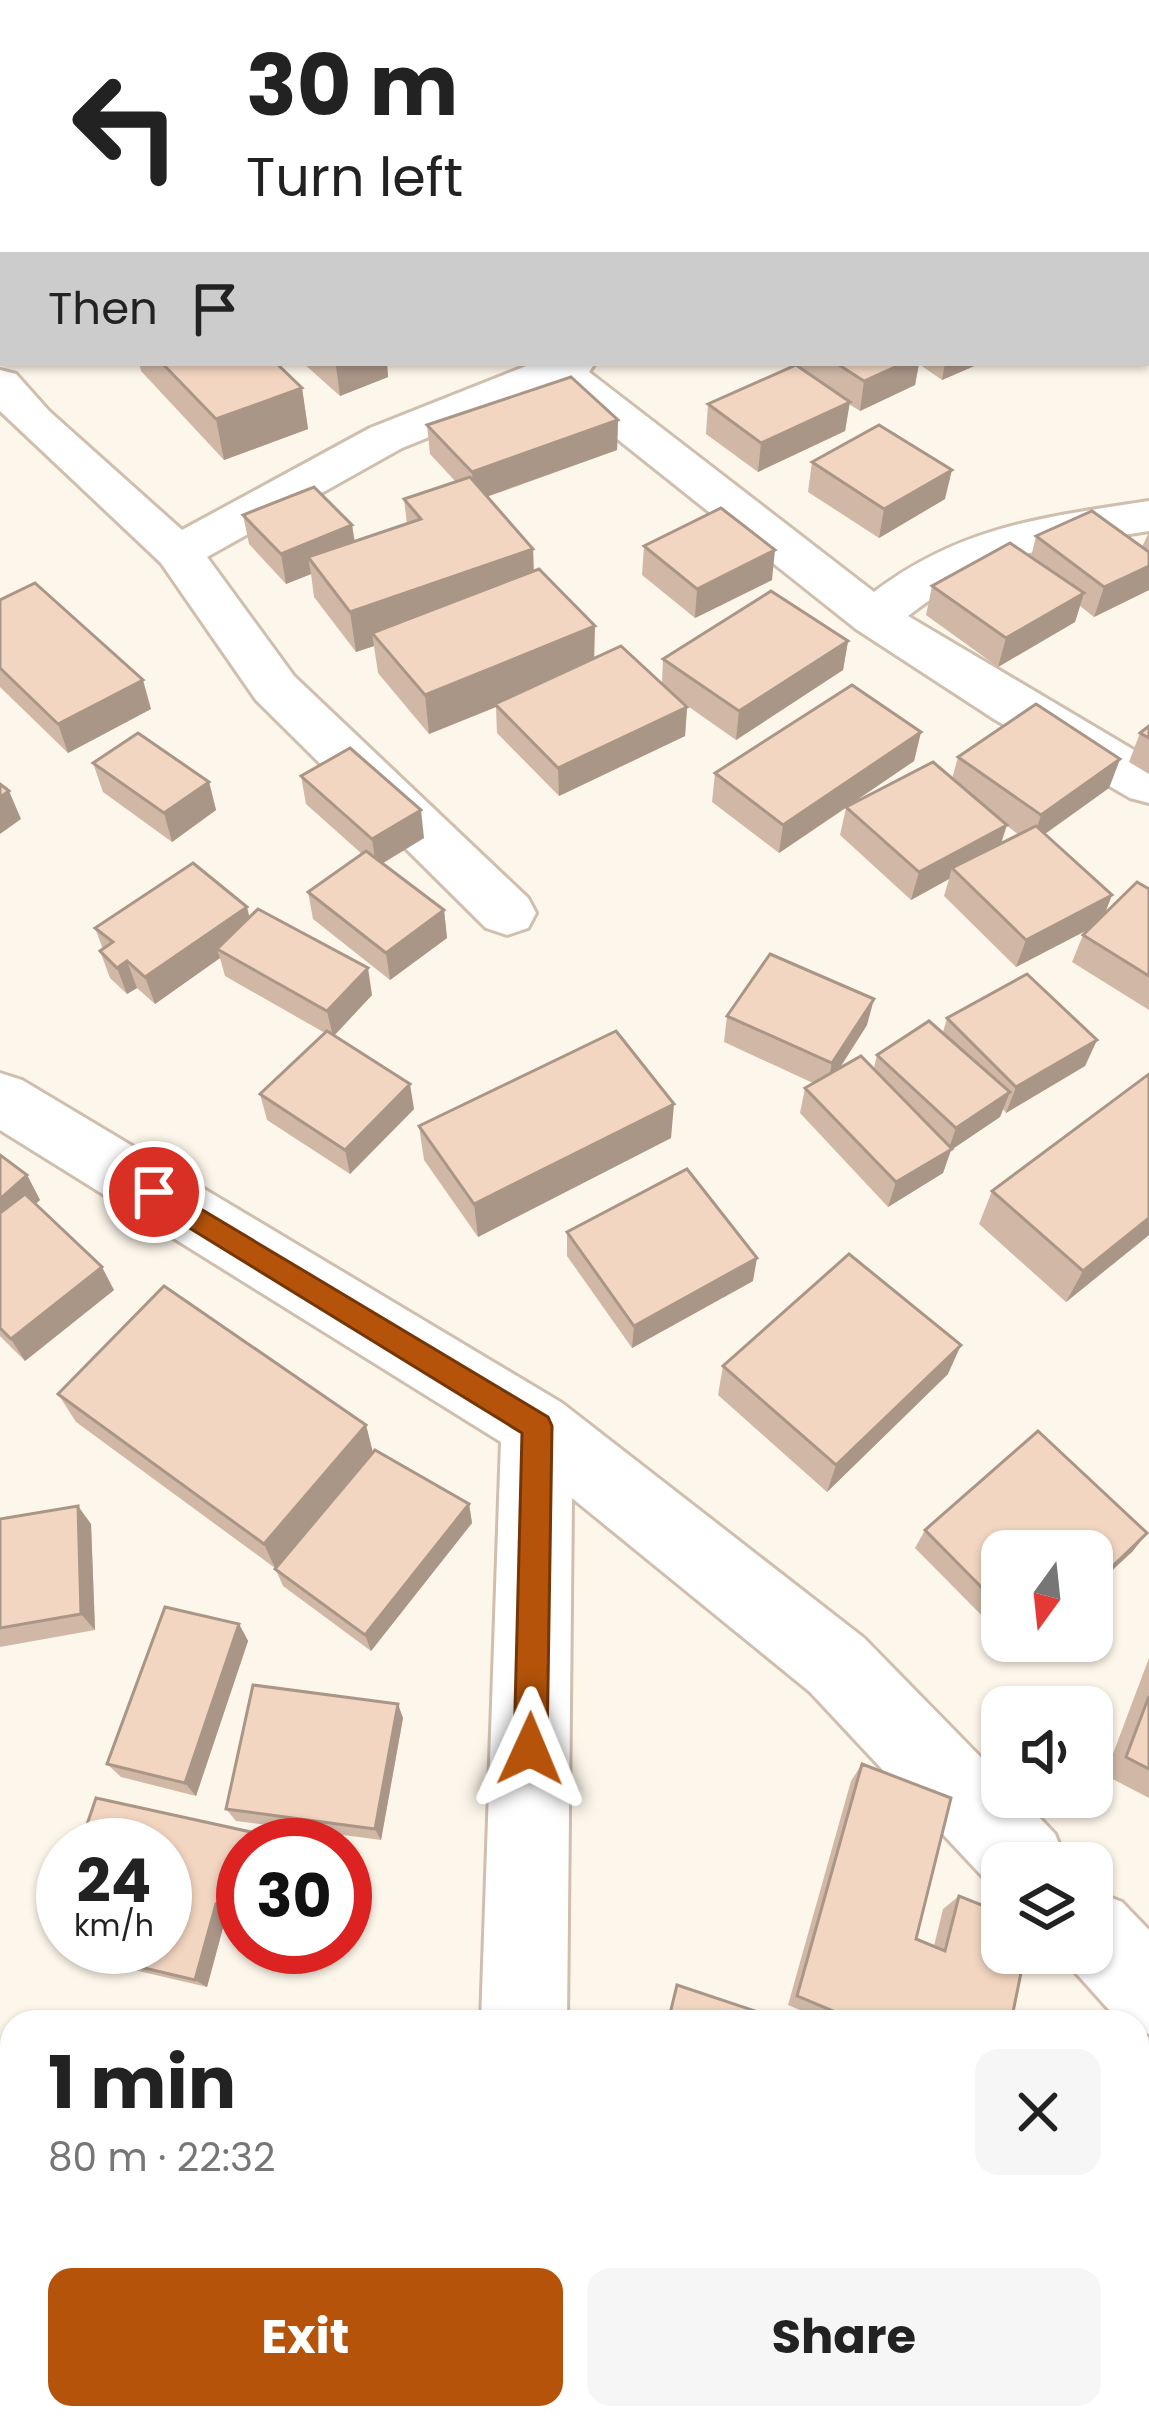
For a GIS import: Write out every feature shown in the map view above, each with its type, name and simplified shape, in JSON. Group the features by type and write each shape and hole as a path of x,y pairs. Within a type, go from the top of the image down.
{"street":[{"path":"178,552 386,438 566,367 874,617 1013,706 1149,784"},
{"path":"0,383 33,421 178,552 275,688 507,913"},
{"path":"874,617 925,578 968,555 1038,535 1149,516"},
{"path":"0,1098 537,1426 837,1666 1006,1842"},
{"path":"524,2010 537,1426"},
{"path":"1113,1954 1149,1991"}],"building":[{"path":"165,366 279,366 302,388 216,419"},
{"path":"794,366 850,402 761,443 708,404"},
{"path":"841,366 897,366 864,381"},
{"path":"571,377 618,420 472,472 427,425"},
{"path":"879,425 952,470 884,509 812,462"},
{"path":"470,477 533,549 350,612 308,557 421,519 404,499"},
{"path":"314,487 352,525 281,554 243,515"},
{"path":"721,508 775,550 697,589 644,546"},
{"path":"1092,511 1149,552 1149,566 1104,587 1036,536"},
{"path":"1010,543 1084,593 1006,638 932,586"},
{"path":"539,569 595,626 425,695 372,633"},
{"path":"35,583 143,680 58,724 0,668 0,600"},
{"path":"771,591 848,641 739,711 663,659"},
{"path":"621,646 687,707 558,768 495,704"},
{"path":"852,685 921,732 783,825 715,773"},
{"path":"1036,704 1120,759 1041,815 958,757"},
{"path":"138,733 209,782 164,813 93,763"},
{"path":"350,748 421,810 372,839 301,776"},
{"path":"933,762 1007,825 919,872 846,807"},
{"path":"1036,826 1112,895 1026,940 952,868"},
{"path":"366,851 444,910 386,953 308,892"},
{"path":"193,863 247,907 145,977 127,961 117,968 100,951 113,942 95,928"},
{"path":"1137,882 1149,889 1149,976 1083,935"},
{"path":"258,909 368,968 327,1011 217,949"},
{"path":"770,954 874,999 832,1063 727,1016"},
{"path":"1027,974 1097,1040 1016,1087 947,1018"},
{"path":"929,1021 1010,1092 956,1128 877,1055"},
{"path":"327,1031 410,1084 345,1150 260,1094"},
{"path":"616,1031 674,1104 474,1204 419,1126"},
{"path":"861,1056 952,1149 896,1182 805,1088"},
{"path":"1149,1074 1149,1218 1083,1271 992,1191"},
{"path":"0,1155 27,1175 0,1199"},
{"path":"687,1169 757,1258 634,1326 567,1232"},
{"path":"25,1194 102,1267 11,1339 0,1328 0,1213"},
{"path":"849,1254 961,1345 836,1465 723,1366"},
{"path":"164,1286 366,1425 264,1544 58,1394"},
{"path":"1038,1431 1147,1533 1113,1566 1113,1530 981,1530 981,1587 925,1530"},
{"path":"375,1450 469,1504 365,1635 275,1569"},
{"path":"78,1506 81,1614 0,1628 0,1519"},
{"path":"165,1607 239,1624 185,1783 107,1764"},
{"path":"253,1685 398,1704 375,1829 372,1818 293,1818 226,1809"},
{"path":"1149,1696 1149,1769 1126,1757"},
{"path":"862,1764 951,1798 916,1939 945,1951 959,1896 981,1905 981,1974 1021,1974 1013,2010 830,2010 797,1996"},
{"path":"96,1798 187,1818 89,1818"},
{"path":"192,1819 216,1824 216,1904 195,1980 170,1974 192,1974"},
{"path":"677,1985 752,2010 671,2010"}],"route":[{"path":"154,1192 537,1426 530,1749"}]}
